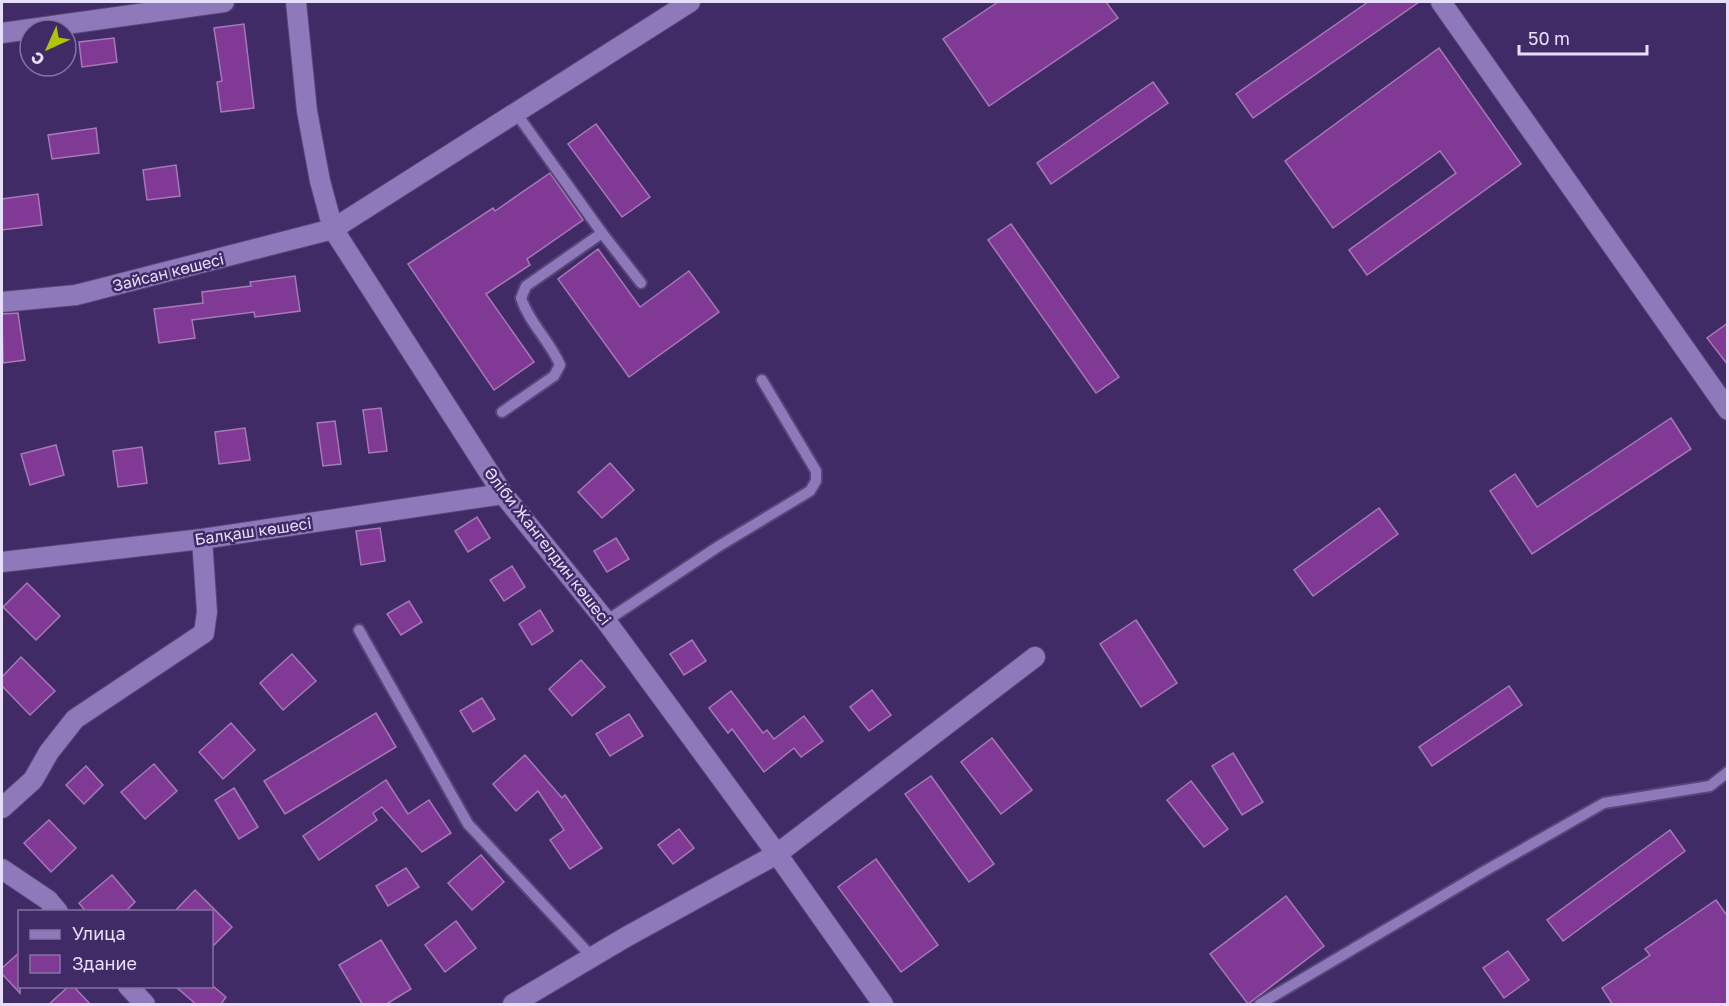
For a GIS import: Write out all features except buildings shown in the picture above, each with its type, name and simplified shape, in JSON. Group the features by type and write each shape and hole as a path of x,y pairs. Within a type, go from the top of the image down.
{"street":[{"path":"2,33 224,2"},
{"name":"Әліби Жангелдин көшесі","path":"296,2 307,111 320,180 333,229 503,494 606,621 777,854 883,1005"},
{"name":"Зайсан көшесі","path":"2,302 76,295 333,229 690,2"},
{"path":"1441,2 1728,410"},
{"name":"Балқаш көшесі","path":"2,562 202,539 503,494"},
{"path":"2,808 33,780 49,752 75,718 204,633 207,612 202,539"},
{"path":"513,1005 592,957 777,854 1035,657"},
{"path":"2,869 48,900 56,910"},
{"path":"129,988 145,1005"}],"lane":[{"path":"516,113 641,284"},
{"path":"502,412 554,376 560,365 525,311 520,298 526,286 602,233"},
{"path":"606,621 720,546 810,491 814,486 816,471 762,380"},
{"path":"359,630 468,824 592,957"},
{"path":"1260,1005 1604,803 1710,786 1728,772"}]}
